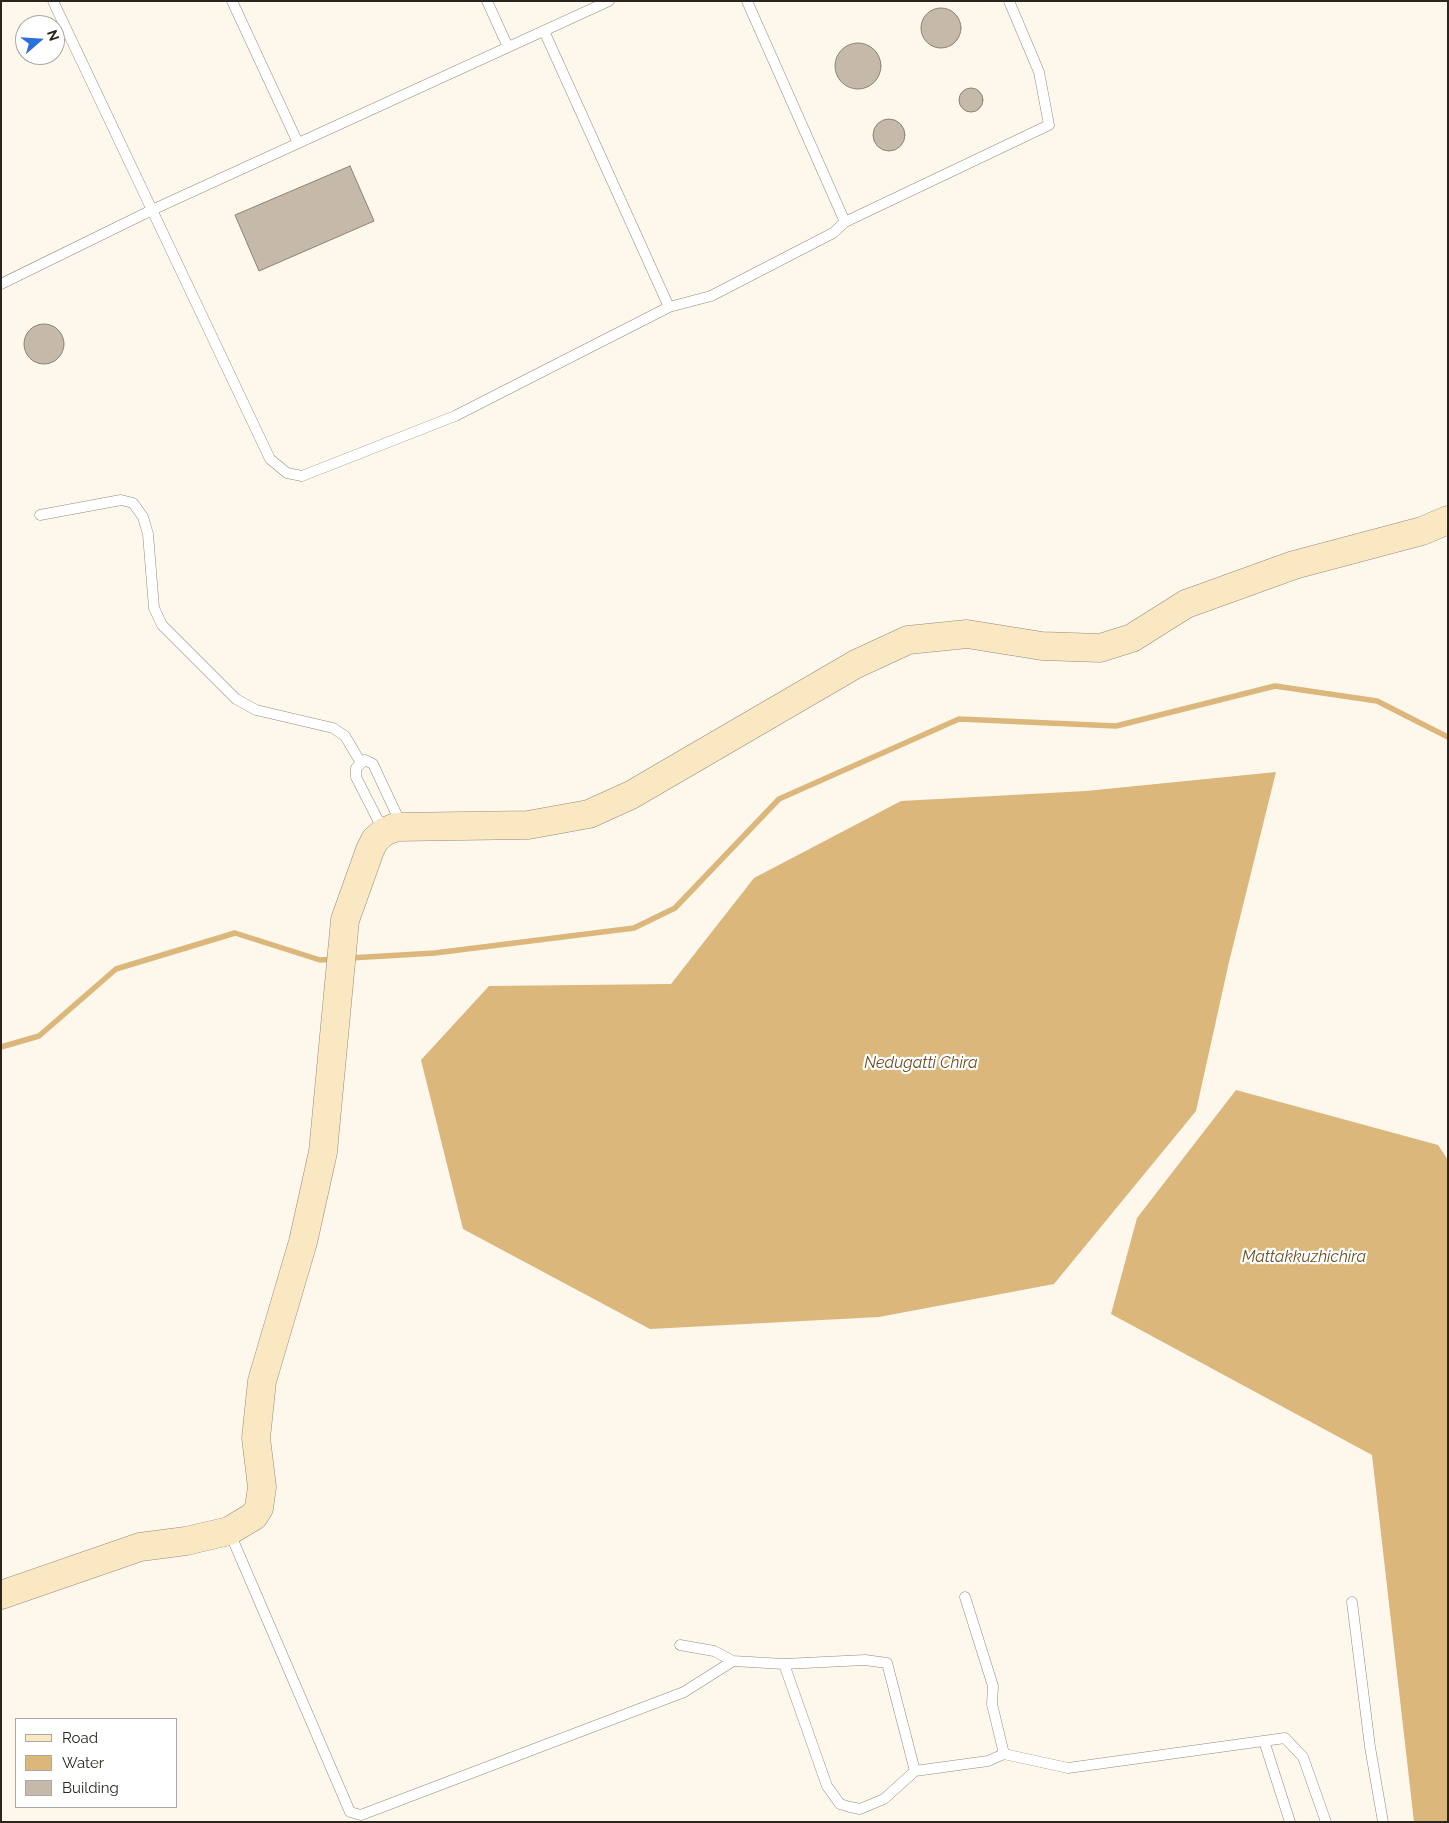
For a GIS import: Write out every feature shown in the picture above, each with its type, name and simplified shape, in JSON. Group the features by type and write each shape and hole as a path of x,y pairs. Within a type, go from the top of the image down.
{"main road":[{"path":"1,1595 140,1547 186,1541 229,1531 254,1516 261,1501 262,1487 256,1438 262,1381 303,1242 323,1152 345,920 375,840 393,829 528,825 589,814 631,795 856,664 908,640 967,634 1042,646 1100,648 1132,638 1186,604 1294,565 1422,531 1448,520"}],"lane":[{"path":"53,1 270,459 286,472 302,476 455,416 669,307 711,296 833,233 845,222 1049,125 1039,72 1009,1"},
{"path":"232,1 298,143"},
{"path":"487,1 508,47"},
{"path":"1,284 152,210 608,1"},
{"path":"746,1 845,222"},
{"path":"544,31 669,307"},
{"path":"40,514 121,500 133,504 143,517 148,534 154,608 162,625 236,699 256,710 333,728 345,736 360,763"},
{"path":"365,760 372,764 393,829 356,777 356,768 365,760"},
{"path":"229,1531 350,1812 361,1815 684,1692 733,1661"},
{"path":"965,1597 993,1686 992,1704 1004,1754"},
{"path":"1352,1602 1370,1748 1383,1822"},
{"path":"680,1646 714,1651 733,1661 784,1664 865,1660 886,1663 915,1771"},
{"path":"784,1664 827,1786 840,1804 860,1809 884,1799 915,1771 988,1761 1004,1754 1068,1768 1285,1738 1303,1757 1326,1822"},
{"path":"1264,1741 1290,1822"}],"water":[{"name":"Nedugatti Chira","path":"1276,772 1229,962 1196,1111 1054,1284 879,1317 650,1329 463,1229 421,1060 489,986 671,984 754,878 901,801 1086,791"},
{"name":"Mattakkuzhichira","path":"1236,1090 1438,1145 1448,1160 1448,1822 1414,1822 1372,1455 1111,1314 1137,1218"}],"building":[{"path":"945,8 952,11 958,17 961,28 960,36 952,45 945,48 937,48 930,45 922,36 921,24 924,17 933,9"},
{"path":"858,43 871,47 877,53 881,66 877,79 871,85 858,89 845,85 839,79 835,66 839,53 845,47"},
{"path":"971,88 980,91 983,100 980,109 971,112 962,109 959,100 962,91"},
{"path":"889,119 900,124 905,135 900,146 889,151 878,146 873,135 878,124"},
{"path":"350,166 374,221 259,271 235,215"},
{"path":"44,324 58,330 64,344 58,358 44,364 30,358 24,344 30,330"}],"waterway":[{"path":"350,958 435,953 634,928 675,908 779,799 959,719 1116,726 1275,686 1377,701 1448,737"},
{"path":"1,1047 39,1036 116,969 235,933 320,960 333,959"}]}
